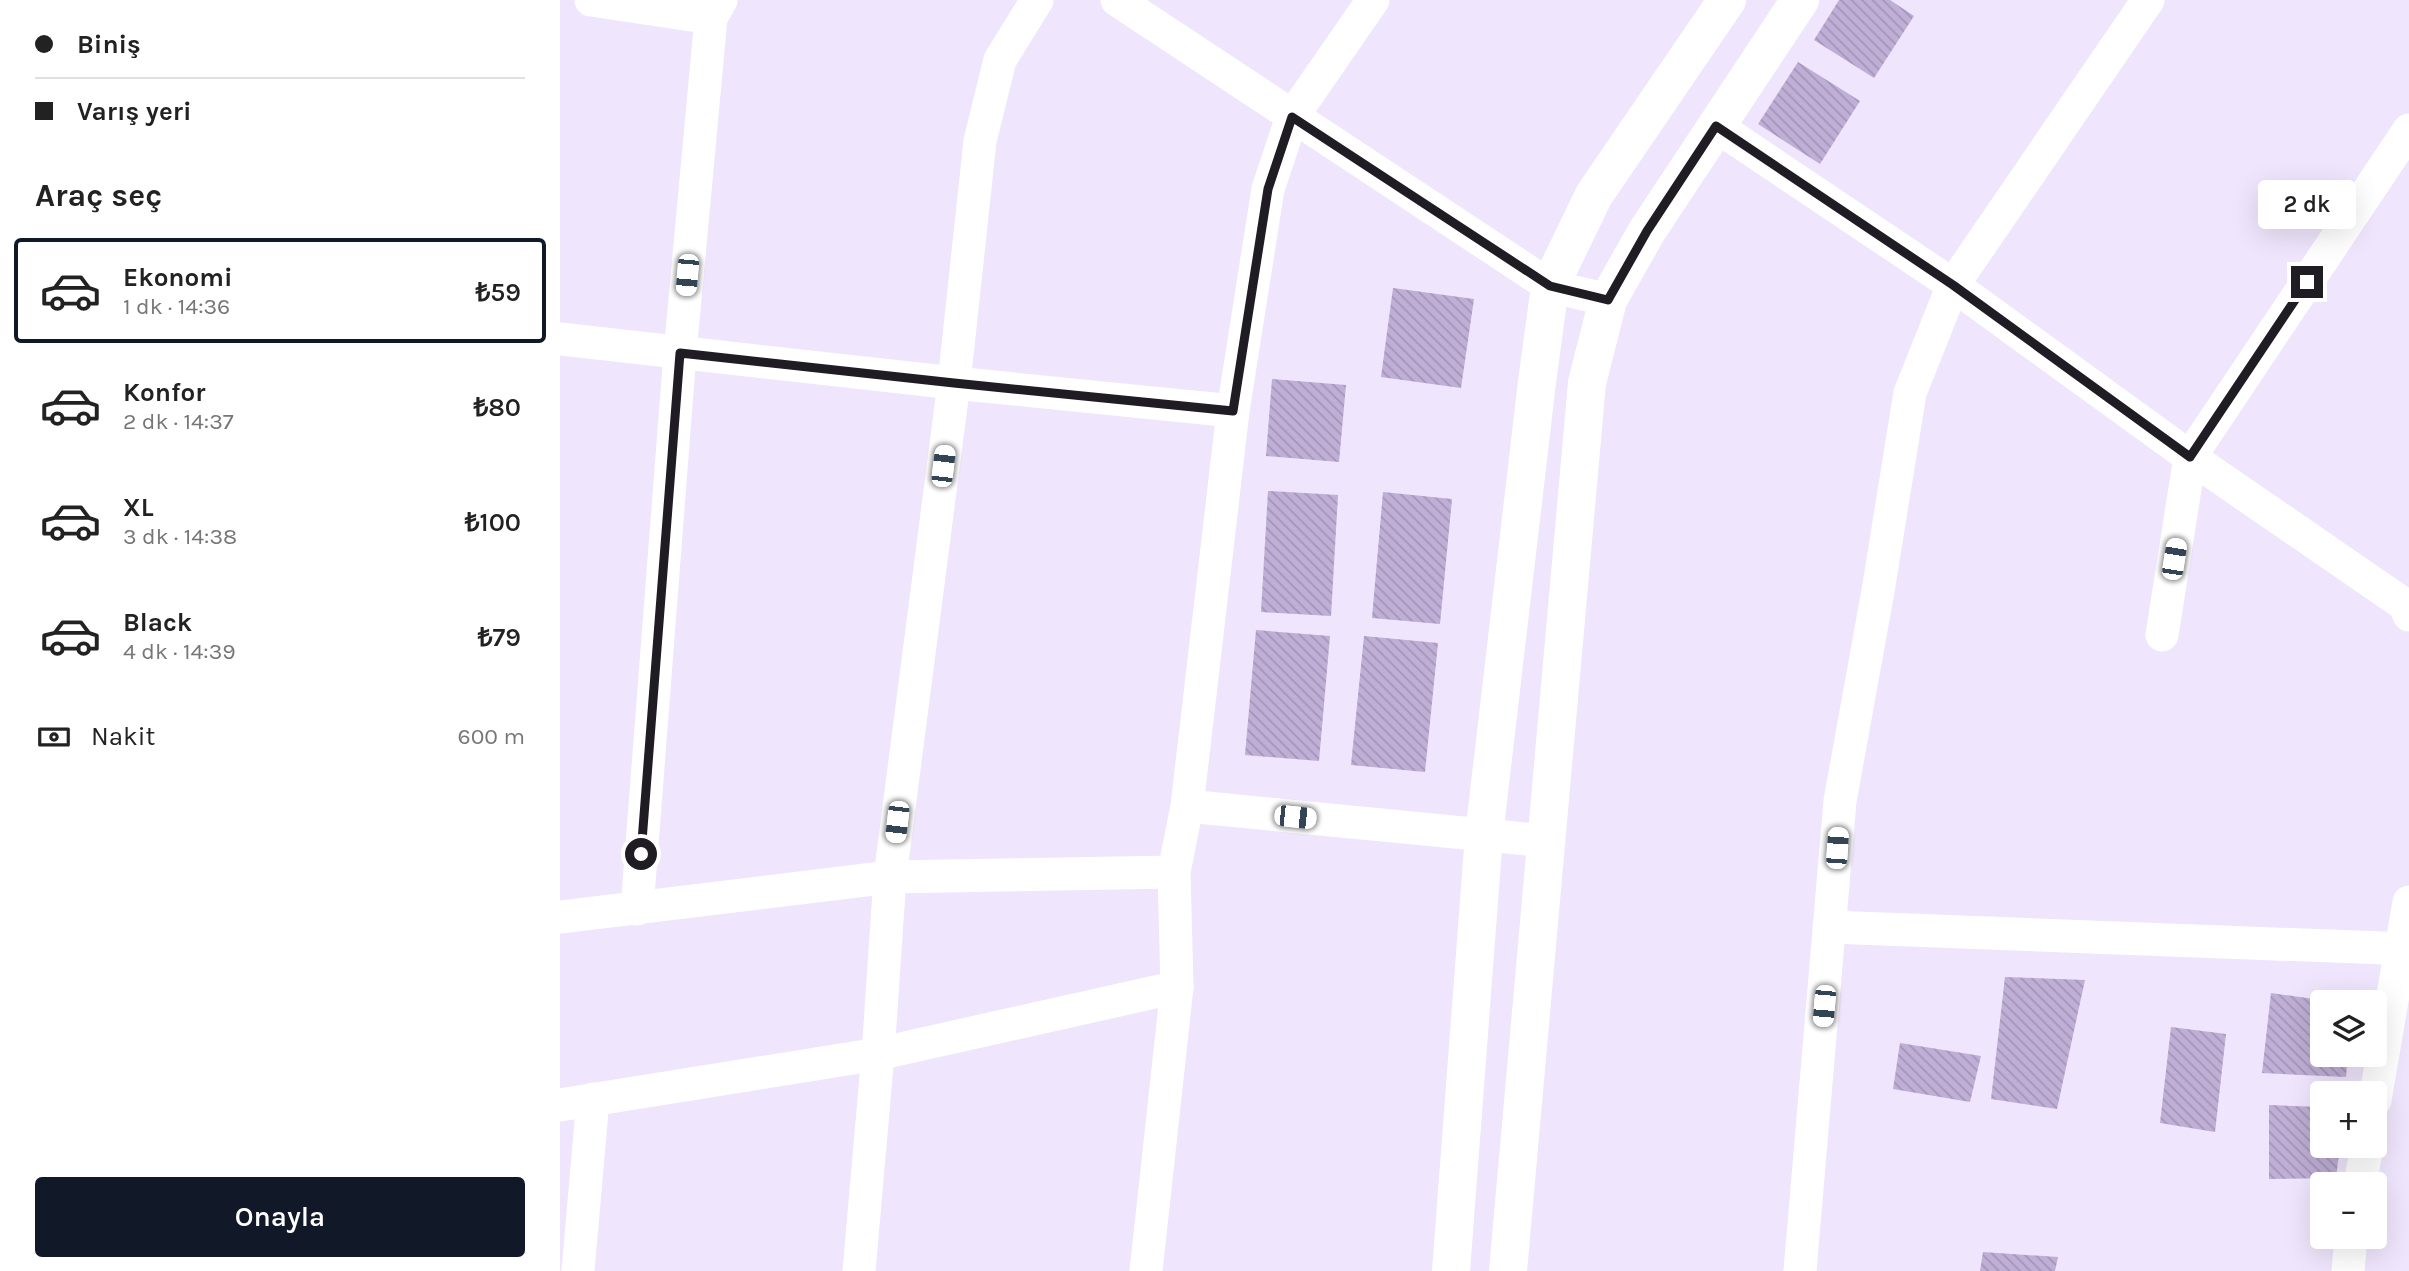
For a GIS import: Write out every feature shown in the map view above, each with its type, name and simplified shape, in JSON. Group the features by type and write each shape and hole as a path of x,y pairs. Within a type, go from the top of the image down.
{"main road":[{"path":"1451,1271 1484,835 1550,286 1594,195 1727,0"},
{"path":"1507,1271 1587,383 1608,300 1647,231 1800,0"}],"street":[{"path":"591,0 716,9 680,353 637,909"},
{"path":"859,1271 890,877 954,383 981,141 1000,60 1037,0"},
{"path":"1117,0 1550,286 1608,300"},
{"path":"1146,1271 1177,987 1174,872 1187,806 1233,411 1268,189 1292,117 1373,0"},
{"path":"1800,1271 1840,801 1910,393 1953,285 2148,0"},
{"path":"1716,126 1953,285 2190,457 2408,606"},
{"path":"2162,635 2190,457 2409,130"},
{"path":"560,340 1233,411"},
{"path":"1187,806 1547,841"},
{"path":"560,917 890,877 1174,872"},
{"path":"2379,1081 2405,949 2409,902"},
{"path":"1831,927 2405,949"},
{"path":"560,1105 878,1054 1177,987"},
{"path":"578,1271 593,1100"},
{"path":"2348,1271 2350,1249"}],"building":[{"path":"1839,0 1890,0 1914,16 1874,78 1814,40"},
{"path":"1798,62 1860,101 1820,164 1758,124"},
{"path":"1393,288 1474,299 1461,388 1381,377"},
{"path":"1272,379 1346,385 1339,462 1266,456"},
{"path":"1268,491 1338,495 1331,616 1261,612"},
{"path":"1383,492 1452,499 1440,624 1372,618"},
{"path":"1256,630 1330,636 1319,761 1245,755"},
{"path":"1364,636 1438,643 1425,772 1351,765"},
{"path":"2005,977 2085,980 2057,1109 1991,1099"},
{"path":"2271,993 2310,998 2310,1067 2347,1067 2346,1077 2262,1073"},
{"path":"2171,1027 2226,1034 2215,1132 2160,1123"},
{"path":"1900,1043 1981,1056 1970,1102 1893,1089"},
{"path":"2269,1105 2310,1107 2310,1158 2338,1158 2337,1172 2310,1172 2310,1178 2269,1179"},
{"path":"1983,1252 2058,1257 2055,1271 1980,1271"}],"route":[{"path":"641,854 680,353 1233,411 1268,189 1292,117 1550,286 1608,300 1647,231 1716,126 1953,285 2190,457 2307,282"}]}
